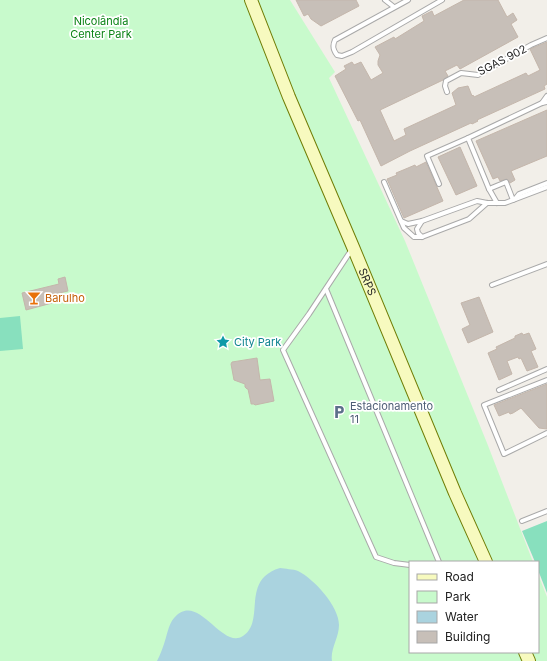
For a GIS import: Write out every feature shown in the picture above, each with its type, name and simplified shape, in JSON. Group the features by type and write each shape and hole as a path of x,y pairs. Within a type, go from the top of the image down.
{"main road":[{"name":"SRPS","path":"251,0 289,97 354,247 455,493 486,561"}],"lane":[{"path":"385,0 394,7"},
{"path":"408,0 335,40 333,44 334,51 337,55 342,56 352,52 434,2 442,0"},
{"name":"SGAS 902","path":"447,92 445,86 446,81 453,76 461,73 478,75 531,45 547,38"},
{"path":"439,184 426,156 544,102 547,96"},
{"path":"468,138 489,189 497,203"},
{"path":"384,182 404,228 411,235 417,237 469,219 487,203"},
{"path":"489,189 506,182 514,199"},
{"path":"514,199 519,194 547,184"},
{"path":"401,220 408,224 422,221 477,201 487,203 505,203 547,187"},
{"path":"422,221 417,229 418,233 422,236"},
{"path":"354,247 283,350 376,557 394,563 409,564"},
{"path":"492,285 547,264"},
{"path":"326,289 439,561"},
{"path":"499,390 547,368"},
{"path":"547,380 484,405 504,454 547,433"},
{"path":"522,521 547,511"}],"green space":[{"name":"City Park","path":"0,0 290,0 335,72 329,78 405,241 487,443 533,561 409,561 409,653 539,653 539,577 547,597 547,661 0,661"},
{"path":"20,316 23,349 0,351 0,318"},
{"path":"547,521 547,593 539,573 539,561 535,561 522,531"}],"water":[{"path":"280,568 296,570 311,580 324,594 335,610 338,618 339,630 332,652 332,661 157,661 170,624 174,618 183,611 192,611 201,615 226,635 235,638 243,636 250,629 253,621 257,591 261,582 268,574"}],"building":[{"path":"296,0 356,0 359,6 321,26 311,19 308,14 304,16"},
{"path":"464,0 498,0 507,17 513,13 517,20 511,24 518,37 460,69 457,65 445,71 448,76 443,80 380,110 394,141 406,135 404,129 456,105 452,93 458,88 468,86 472,96 473,95 474,97 526,73 528,76 540,70 530,49 547,42 547,84 544,86 545,89 477,120 478,121 472,124 471,123 410,151 381,166 360,120 358,121 335,76 346,69 344,66 352,62 354,65 361,62 371,80 383,73 378,65 380,55 375,47 394,37 395,39 424,21 422,16 432,11 434,16"},
{"path":"547,110 547,156 511,171 515,180 510,183 507,179 500,181 498,177 493,179 476,141"},
{"path":"460,147 477,186 456,195 438,157"},
{"path":"426,162 443,201 404,218 387,179 397,175 396,173 415,165 416,167"},
{"path":"65,277 68,291 50,295 52,303 26,310 22,293 59,284 58,279"},
{"path":"479,297 493,332 468,343 462,329 470,325 461,303"},
{"path":"522,333 523,335 529,333 536,349 531,351 538,367 527,371 521,358 519,359 518,357 507,361 512,374 499,380 488,353"},
{"path":"257,358 260,380 270,379 274,401 255,405 251,404 248,389 245,387 245,384 234,380 231,364 232,362"},
{"path":"547,384 547,429 539,428 521,408 513,413 510,414 509,412 499,416 494,405"}],"place":[{"name":"Barulho","path":"34,298"},
{"name":"City Park","path":"223,342"},
{"name":"Estacionamento 11","path":"339,412"}],"park label":[{"name":"Nicolândia Center Park","path":"101,27"}]}
